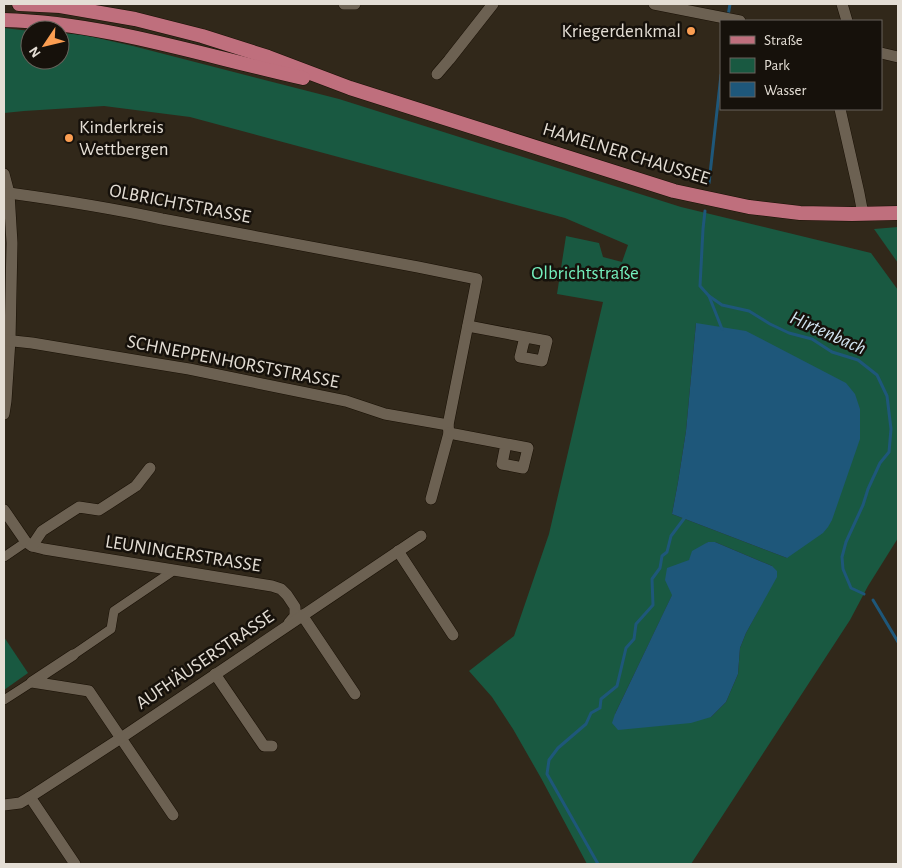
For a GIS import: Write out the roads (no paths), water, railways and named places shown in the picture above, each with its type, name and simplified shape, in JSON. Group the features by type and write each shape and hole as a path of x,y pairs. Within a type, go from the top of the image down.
{"main road":[{"name":"HAMELNER CHAUSSEE","path":"19,4 60,6 145,22 202,36 268,57 350,88 674,191 749,207 800,213 898,213"},
{"name":"HAMELNER CHAUSSEE","path":"4,20 90,29 350,88"}],"street":[{"path":"344,4 355,4"},
{"path":"437,74 493,4"},
{"path":"654,4 733,20"},
{"path":"842,4 847,20"},
{"path":"882,53 898,57"},
{"path":"840,110 863,214"},
{"path":"4,174 9,194 12,243 4,414"},
{"name":"OLBRICHTSTRASSE","path":"9,194 120,210 477,279 449,429 432,499"},
{"path":"468,326 525,337"},
{"name":"SCHNEPPENHORSTSTRASSE","path":"7,340 189,368 346,401 386,414 506,444"},
{"name":"LEUNINGERSTRASSE","path":"150,468 136,486 99,510 79,507 42,531 29,544 44,549 272,586 280,589 287,595 296,607 295,616 285,628"},
{"path":"4,510 29,544 4,557"},
{"name":"AUFHÄUSERSTRASSE","path":"4,804 20,802 30,797 421,536"},
{"path":"398,551 453,634"},
{"path":"4,700 111,629 114,611 173,571"},
{"path":"302,615 355,694"},
{"path":"215,674 264,746 272,746"},
{"path":"32,682 89,691 173,815"},
{"path":"30,797 75,864"}],"water":[{"path":"696,323 746,331 846,383 855,394 860,409 860,439 832,520 823,533 787,558 672,514 686,431"},
{"path":"708,542 715,542 772,566 777,571 777,577 746,633 740,648 738,674 726,702 711,717 691,723 618,730 612,723 615,714 672,595 665,580 667,568 689,560 692,551"}],"waterway":[{"name":"Hirtenbach","path":"728,16 730,4"},
{"name":"Hirtenbach","path":"709,183 720,84"},
{"name":"Hirtenbach","path":"705,211 700,286 709,296 722,305 749,311 789,333 812,339 832,352 858,360 877,375 887,396 891,429 889,452 880,463 868,489 863,505 846,542 842,557 843,569 851,588 864,594"},
{"path":"709,296 722,329"},
{"path":"598,864 547,774 549,760 558,748 586,724 591,713 600,708 601,699 617,686 626,648 634,639 636,624 653,605 652,579 660,568 662,556 667,552 671,536 686,516"},
{"name":"Hirtenbach","path":"873,600 898,642"}],"place":[{"name":"Kriegerdenkmal","path":"691,31"},
{"name":"Kinderkreis Wettbergen","path":"69,138"}],"park label":[{"name":"Olbrichtstraße","path":"585,273"}]}
